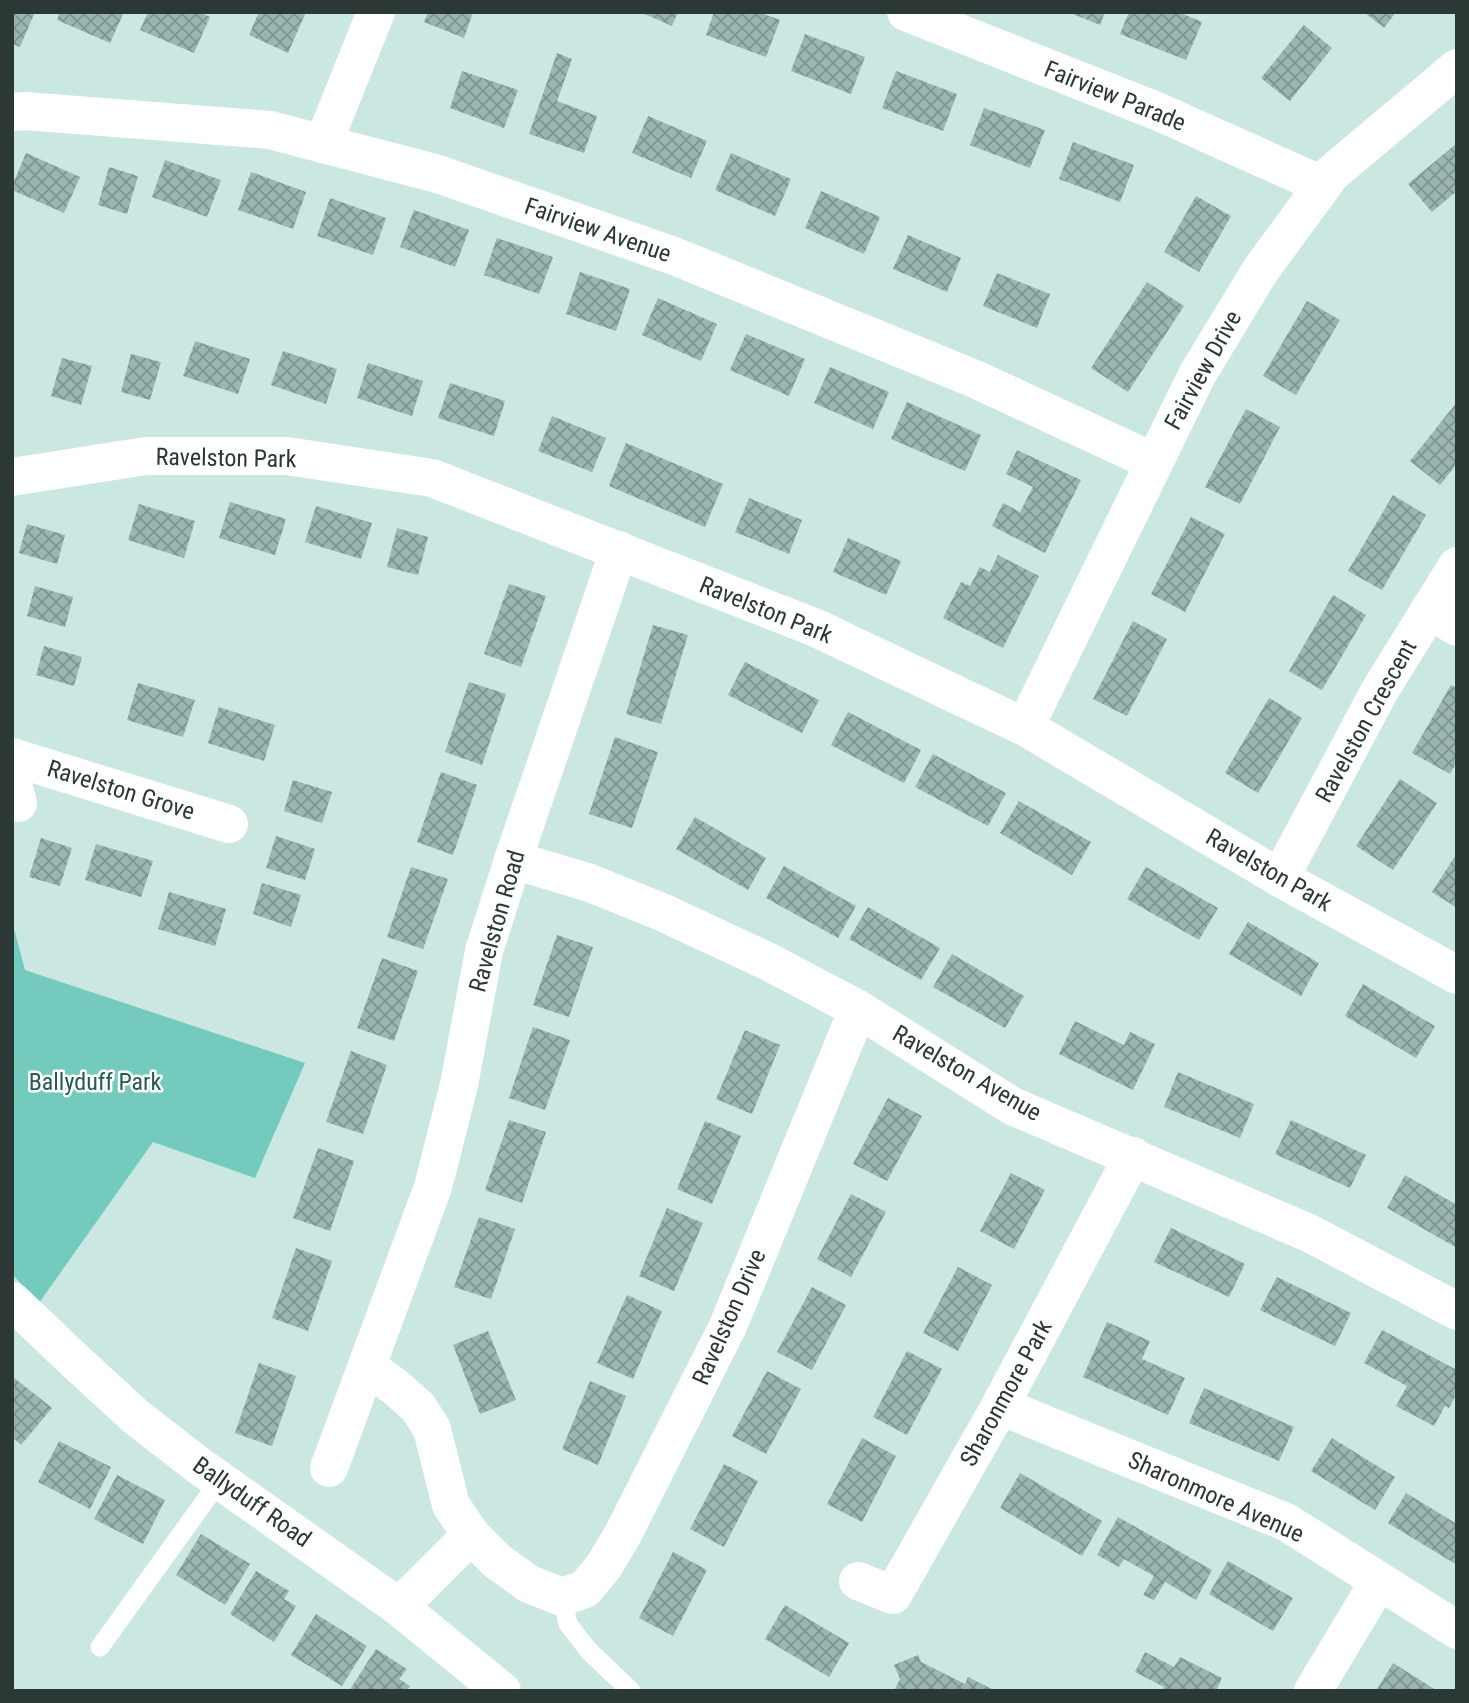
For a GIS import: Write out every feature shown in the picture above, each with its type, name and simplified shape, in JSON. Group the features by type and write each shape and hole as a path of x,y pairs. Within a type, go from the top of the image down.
{"street":[{"path":"323,144 376,12"},
{"name":"Fairview Parade","path":"906,12 1160,112 1322,185"},
{"name":"Fairview Drive","path":"1025,727 1197,375 1260,271 1331,174 1457,68"},
{"name":"Fairview Avenue","path":"12,112 270,130 438,174 674,256 975,379 1154,462"},
{"name":"Ravelston Park","path":"12,477 146,456 288,456 432,478 816,628 1025,727 1280,878 1457,975"},
{"name":"Ravelston Road","path":"329,1468 433,1187 459,1085 484,951 619,551"},
{"name":"Ravelston Crescent","path":"1280,878 1380,691 1443,618 1457,566"},
{"name":"Ravelston Grove","path":"12,757 229,824"},
{"name":"Ravelston Avenue","path":"513,860 590,883 664,913 767,961 858,1009 1012,1106 1309,1233 1457,1311"},
{"name":"Ravelston Drive","path":"562,1597 585,1589 604,1566 623,1534 728,1326 858,1009"},
{"name":"Sharonmore Park","path":"858,1581 892,1595 1000,1406 1133,1156"},
{"name":"Ballyduff Road","path":"12,1301 135,1416 398,1607 502,1691"},
{"path":"367,1366 418,1407 432,1429 451,1505 471,1535 496,1562 529,1584 562,1597"},
{"name":"Sharonmore Avenue","path":"1000,1406 1286,1522 1457,1630"},
{"path":"398,1607 471,1535"},
{"path":"1313,1691 1379,1581"}],"lane":[{"path":"100,1647 220,1480"},
{"path":"562,1597 568,1624 589,1651 631,1691"}],"green space":[{"name":"Ballyduff Park","path":"12,921 25,970 305,1063 255,1178 153,1142 39,1303 12,1274"}],"building":[{"path":"12,12 35,12 20,47 12,44"},
{"path":"60,12 124,12 110,43 57,20"},
{"path":"148,12 199,12 210,17 194,53 140,30"},
{"path":"259,12 306,12 288,53 249,35"},
{"path":"428,12 473,12 464,38 424,22"},
{"path":"640,12 678,12 672,26"},
{"path":"714,12 759,12 780,20 766,57 706,35"},
{"path":"1068,12 1105,12 1100,25"},
{"path":"1129,12 1178,12 1202,22 1186,60 1120,34"},
{"path":"1364,12 1396,12 1384,28"},
{"path":"1304,25 1332,48 1290,101 1261,78"},
{"path":"805,34 865,57 851,94 791,71"},
{"path":"557,53 572,59 557,101 597,116 584,153 529,134"},
{"path":"462,71 518,90 504,128 450,108"},
{"path":"896,71 957,94 943,131 882,108"},
{"path":"984,108 1045,130 1030,168 970,145"},
{"path":"648,116 707,141 691,178 632,153"},
{"path":"1073,142 1134,165 1120,202 1059,179"},
{"path":"1457,143 1457,191 1432,212 1408,184"},
{"path":"26,153 80,177 64,213 12,190"},
{"path":"731,153 791,179 775,216 715,190"},
{"path":"165,160 221,180 207,217 152,197"},
{"path":"109,167 138,176 127,214 98,205"},
{"path":"251,172 306,192 293,229 238,210"},
{"path":"821,191 880,217 864,254 805,228"},
{"path":"1196,196 1231,216 1199,272 1164,252"},
{"path":"330,198 386,218 373,255 317,236"},
{"path":"414,210 469,230 455,267 400,247"},
{"path":"908,235 961,258 947,292 893,269"},
{"path":"497,238 553,257 539,294 484,275"},
{"path":"580,272 630,289 616,331 566,314"},
{"path":"997,273 1050,294 1037,328 983,306"},
{"path":"1147,282 1184,306 1128,392 1091,368"},
{"path":"658,298 717,324 701,361 642,335"},
{"path":"1307,301 1340,320 1296,395 1263,376"},
{"path":"746,334 805,359 789,396 730,370"},
{"path":"195,341 250,359 238,394 183,376"},
{"path":"283,351 337,369 326,404 271,385"},
{"path":"131,354 161,362 150,400 121,392"},
{"path":"62,358 92,366 81,405 51,396"},
{"path":"368,363 423,381 412,416 357,398"},
{"path":"830,367 889,392 873,429 814,403"},
{"path":"450,383 505,401 494,436 438,418"},
{"path":"907,402 981,435 965,471 891,439"},
{"path":"1457,402 1457,464 1440,485 1410,461"},
{"path":"1246,409 1280,427 1240,504 1205,487"},
{"path":"552,416 606,438 592,472 538,451"},
{"path":"626,443 723,484 705,527 609,486"},
{"path":"1017,450 1081,480 1045,553 992,526 1003,503 1020,512 1033,487 1006,474"},
{"path":"1393,495 1426,515 1382,590 1348,571"},
{"path":"749,498 802,520 789,554 735,532"},
{"path":"230,502 286,519 275,555 219,538"},
{"path":"139,504 195,521 184,558 128,540"},
{"path":"316,506 372,523 361,559 305,542"},
{"path":"1191,517 1225,534 1185,612 1151,594"},
{"path":"27,524 65,535 57,564 19,553"},
{"path":"397,528 428,537 418,575 387,567"},
{"path":"848,538 901,561 886,595 833,572"},
{"path":"998,555 1039,576 1003,648 943,618 961,582 970,586 980,567 990,572"},
{"path":"509,584 546,596 521,667 484,654"},
{"path":"35,586 73,597 65,627 27,616"},
{"path":"1333,595 1366,615 1322,690 1289,671"},
{"path":"1133,621 1167,639 1127,716 1093,699"},
{"path":"653,625 688,635 661,724 626,714"},
{"path":"44,646 82,657 74,686 36,675"},
{"path":"745,662 819,700 802,733 728,695"},
{"path":"469,682 506,694 482,765 445,752"},
{"path":"138,683 195,700 183,737 127,720"},
{"path":"1451,685 1457,688 1457,762 1450,774 1412,753"},
{"path":"1269,698 1302,718 1258,793 1225,773"},
{"path":"219,707 275,725 264,761 208,743"},
{"path":"848,712 921,750 904,783 831,745"},
{"path":"615,737 658,752 632,828 589,814"},
{"path":"933,754 1006,793 988,826 915,787"},
{"path":"441,772 477,785 453,855 417,842"},
{"path":"1400,779 1437,803 1393,870 1356,846"},
{"path":"293,780 332,792 322,823 284,811"},
{"path":"1019,801 1091,842 1072,875 1000,833"},
{"path":"695,817 766,858 748,890 676,849"},
{"path":"276,836 315,849 305,880 266,868"},
{"path":"41,838 72,848 60,886 29,877"},
{"path":"96,844 153,861 141,897 85,880"},
{"path":"1457,853 1457,908 1432,892"},
{"path":"784,866 856,906 838,938 766,898"},
{"path":"411,867 448,879 423,949 387,937"},
{"path":"1146,867 1218,908 1199,940 1127,899"},
{"path":"262,883 301,895 291,927 253,914"},
{"path":"169,892 226,909 215,946 158,929"},
{"path":"868,907 940,948 921,980 849,939"},
{"path":"1248,922 1319,963 1301,996 1229,954"},
{"path":"557,935 593,947 569,1017 533,1005"},
{"path":"952,954 1024,996 1005,1028 933,987"},
{"path":"382,958 418,971 394,1041 357,1028"},
{"path":"1363,984 1435,1026 1416,1058 1345,1016"},
{"path":"1075,1021 1124,1045 1130,1032 1155,1044 1133,1090 1059,1054"},
{"path":"533,1027 570,1040 545,1110 509,1098"},
{"path":"745,1030 780,1045 752,1114 716,1099"},
{"path":"351,1051 387,1065 363,1134 326,1122"},
{"path":"1178,1072 1254,1104 1240,1138 1164,1107"},
{"path":"888,1098 922,1116 887,1181 853,1164"},
{"path":"509,1120 546,1132 522,1203 485,1190"},
{"path":"1291,1120 1366,1155 1350,1188 1275,1154"},
{"path":"705,1121 741,1136 712,1204 677,1189"},
{"path":"318,1148 354,1161 330,1231 293,1218"},
{"path":"1011,1173 1045,1190 1014,1249 980,1231"},
{"path":"1405,1175 1457,1205 1457,1248 1387,1208"},
{"path":"851,1194 886,1212 851,1277 817,1259"},
{"path":"667,1208 703,1223 674,1291 639,1276"},
{"path":"479,1217 515,1229 491,1299 454,1287"},
{"path":"1171,1228 1245,1264 1229,1297 1154,1262"},
{"path":"296,1248 332,1261 308,1331 272,1318"},
{"path":"958,1267 992,1285 958,1351 923,1333"},
{"path":"1277,1277 1351,1313 1335,1346 1260,1310"},
{"path":"812,1287 846,1305 812,1370 777,1352"},
{"path":"627,1295 662,1311 633,1379 597,1363"},
{"path":"1107,1322 1150,1341 1142,1359 1185,1378 1168,1415 1083,1377"},
{"path":"1382,1330 1457,1370 1457,1393 1449,1408 1445,1406 1434,1426 1396,1406 1407,1386 1364,1363"},
{"path":"488,1331 516,1400 480,1414 453,1345"},
{"path":"907,1351 942,1369 907,1435 873,1417"},
{"path":"259,1363 296,1376 272,1446 235,1433"},
{"path":"767,1371 801,1389 766,1454 732,1436"},
{"path":"12,1376 52,1408 21,1445 12,1437"},
{"path":"590,1381 626,1396 598,1465 562,1449"},
{"path":"1204,1388 1294,1427 1279,1461 1189,1423"},
{"path":"862,1438 896,1456 862,1522 827,1504"},
{"path":"1332,1438 1395,1477 1375,1510 1311,1471"},
{"path":"59,1441 111,1467 90,1509 38,1482"},
{"path":"724,1464 758,1481 724,1547 690,1529"},
{"path":"1020,1473 1102,1521 1082,1556 1000,1508"},
{"path":"117,1475 165,1500 143,1544 94,1519"},
{"path":"1406,1493 1457,1524 1457,1565 1388,1523"},
{"path":"1118,1517 1212,1570 1196,1600 1165,1582 1154,1600 1143,1595 1154,1576 1124,1559 1119,1567 1097,1555"},
{"path":"201,1534 250,1564 225,1605 176,1575"},
{"path":"673,1552 707,1570 673,1636 639,1618"},
{"path":"1228,1561 1293,1598 1273,1631 1209,1594"},
{"path":"256,1571 289,1591 284,1599 296,1606 274,1642 230,1614"},
{"path":"785,1605 849,1643 829,1677 765,1639"},
{"path":"316,1614 367,1646 342,1686 291,1655"},
{"path":"376,1649 407,1669 399,1679 410,1686 407,1691 349,1691"},
{"path":"1145,1652 1174,1667 1180,1657 1222,1678 1216,1691 1162,1691 1164,1687 1135,1672"},
{"path":"918,1655 921,1662 965,1684 968,1677 996,1691 894,1691 900,1679 894,1665"},
{"path":"1393,1663 1425,1683 1437,1691 1376,1691"}]}
